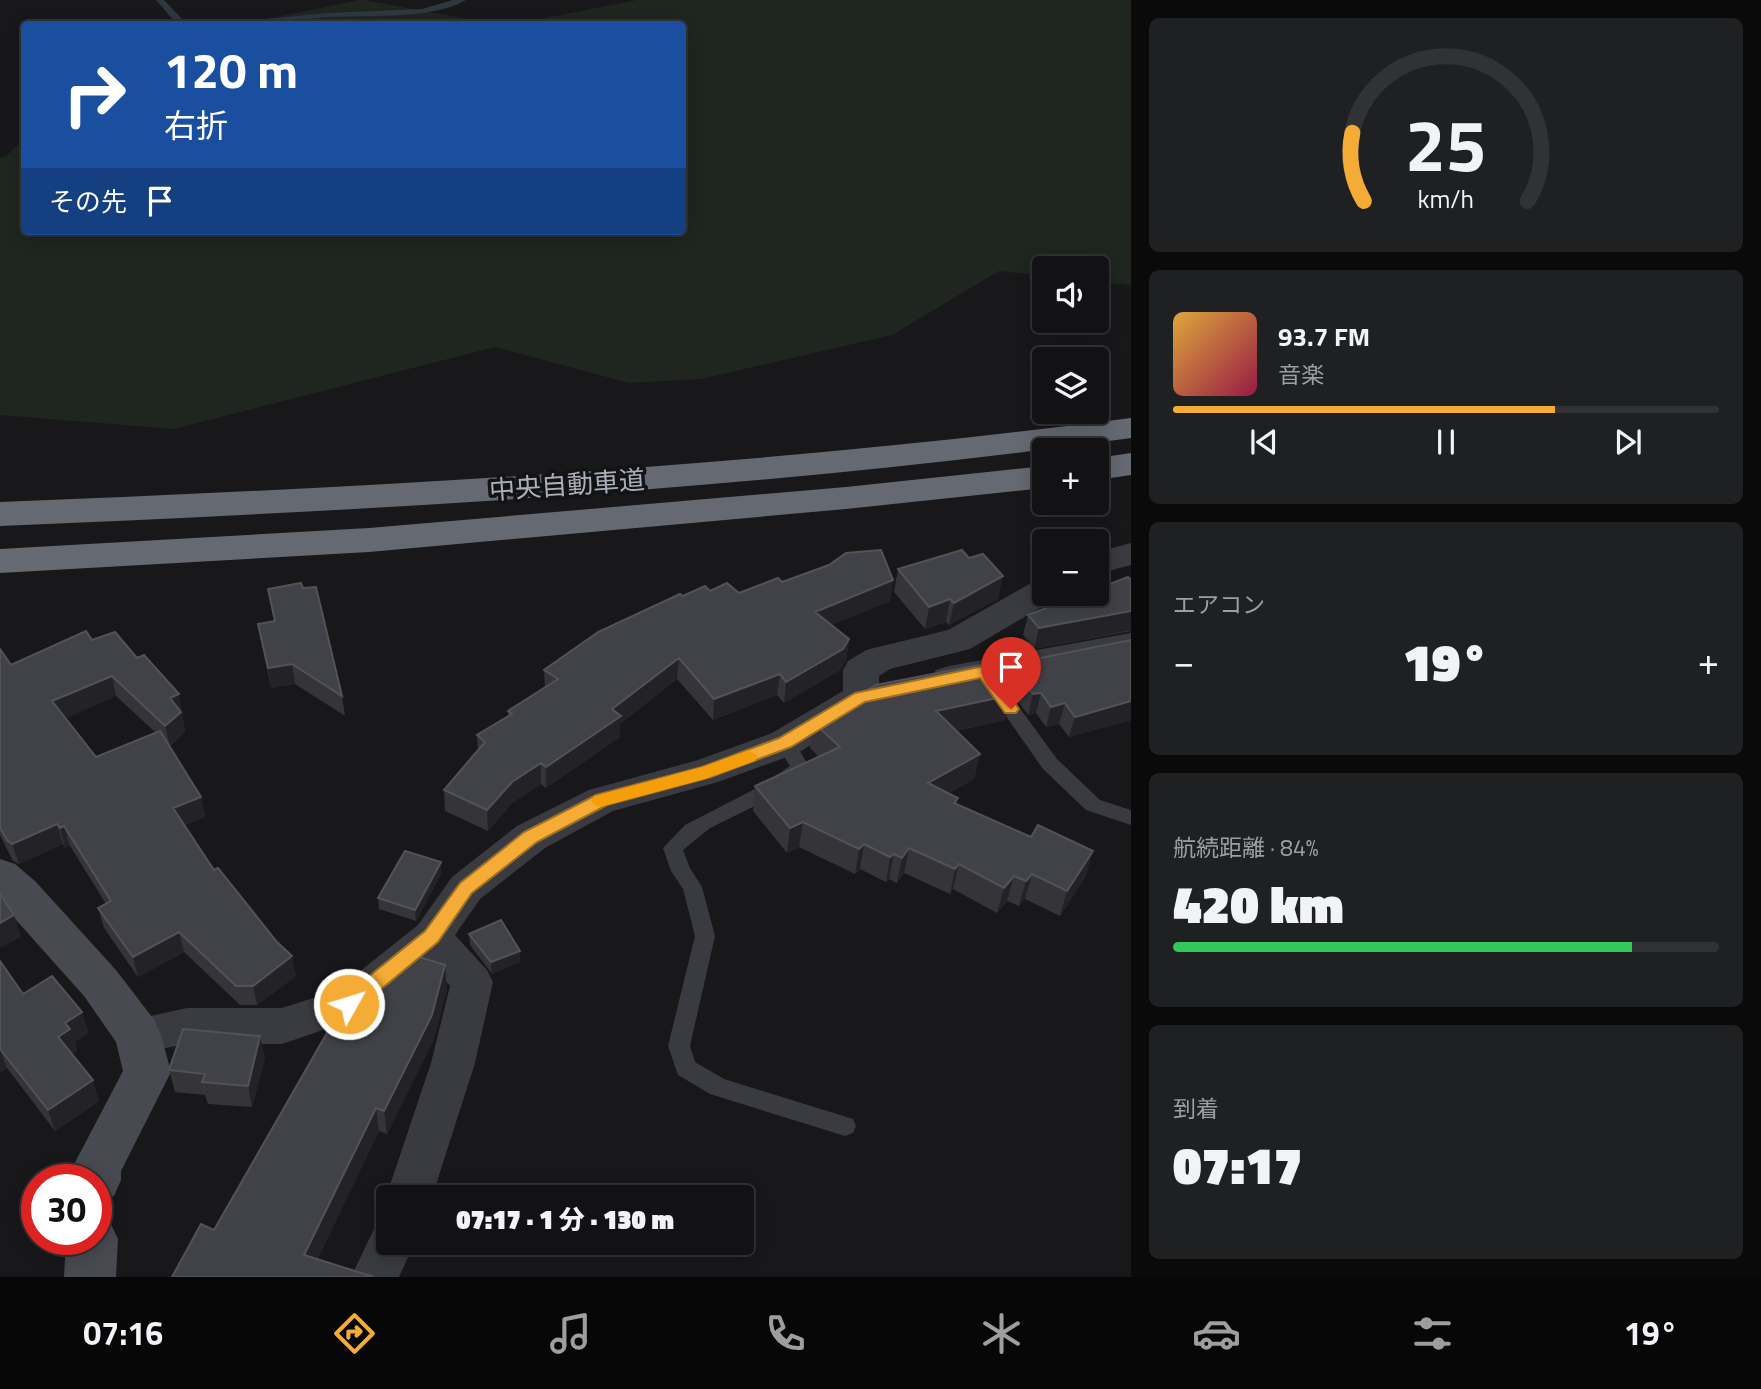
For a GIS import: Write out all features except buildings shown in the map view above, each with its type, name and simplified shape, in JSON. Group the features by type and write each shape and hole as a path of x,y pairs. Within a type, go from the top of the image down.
{"highway":[{"name":"中央自動車道","path":"0,514 397,497 642,480 851,463 1131,428"},
{"path":"1109,468 1131,464"},
{"name":"中央自動車道","path":"0,562 369,540 651,517 1032,478"}],"main road":[{"path":"0,876 19,893 100,983 138,1035 147,1072 99,1164"},
{"path":"90,1277 91,1255"}],"street":[{"path":"1109,560 1131,554"},
{"path":"861,697 861,670 878,659 958,640 1032,597"},
{"path":"138,1035 187,1026 282,1026 349,1004 432,937 466,888 531,837 602,800 705,772 785,743 861,697 1131,645"},
{"path":"413,1185 453,1063 472,982 432,937"},
{"path":"375,1277 386,1255"}],"lane":[{"path":"0,508 62,511"},
{"path":"984,672 1050,764 1093,805 1131,818"},
{"path":"785,743 801,768 764,793 680,839 673,848 681,871 692,887 705,936 678,1046 686,1068 718,1087 845,1126"}],"shaded area":[{"path":"364,0 478,21 257,21"},
{"path":"637,0 1131,0 1131,285 1109,283 1109,256 1032,256 1032,275 999,271 892,335 701,379 629,383 495,347 174,429 0,415 0,158 5,157 21,142 21,235 686,235 686,21 529,21"}],"waterway":[{"path":"160,0 179,21"},
{"path":"266,21 422,11 462,0"}],"slow traffic":[{"path":"600,801 705,772 749,756"}],"route":[{"path":"349,1004 432,937 466,888 531,837 602,800 705,772 785,743 861,697 984,672 1011,709"}]}
